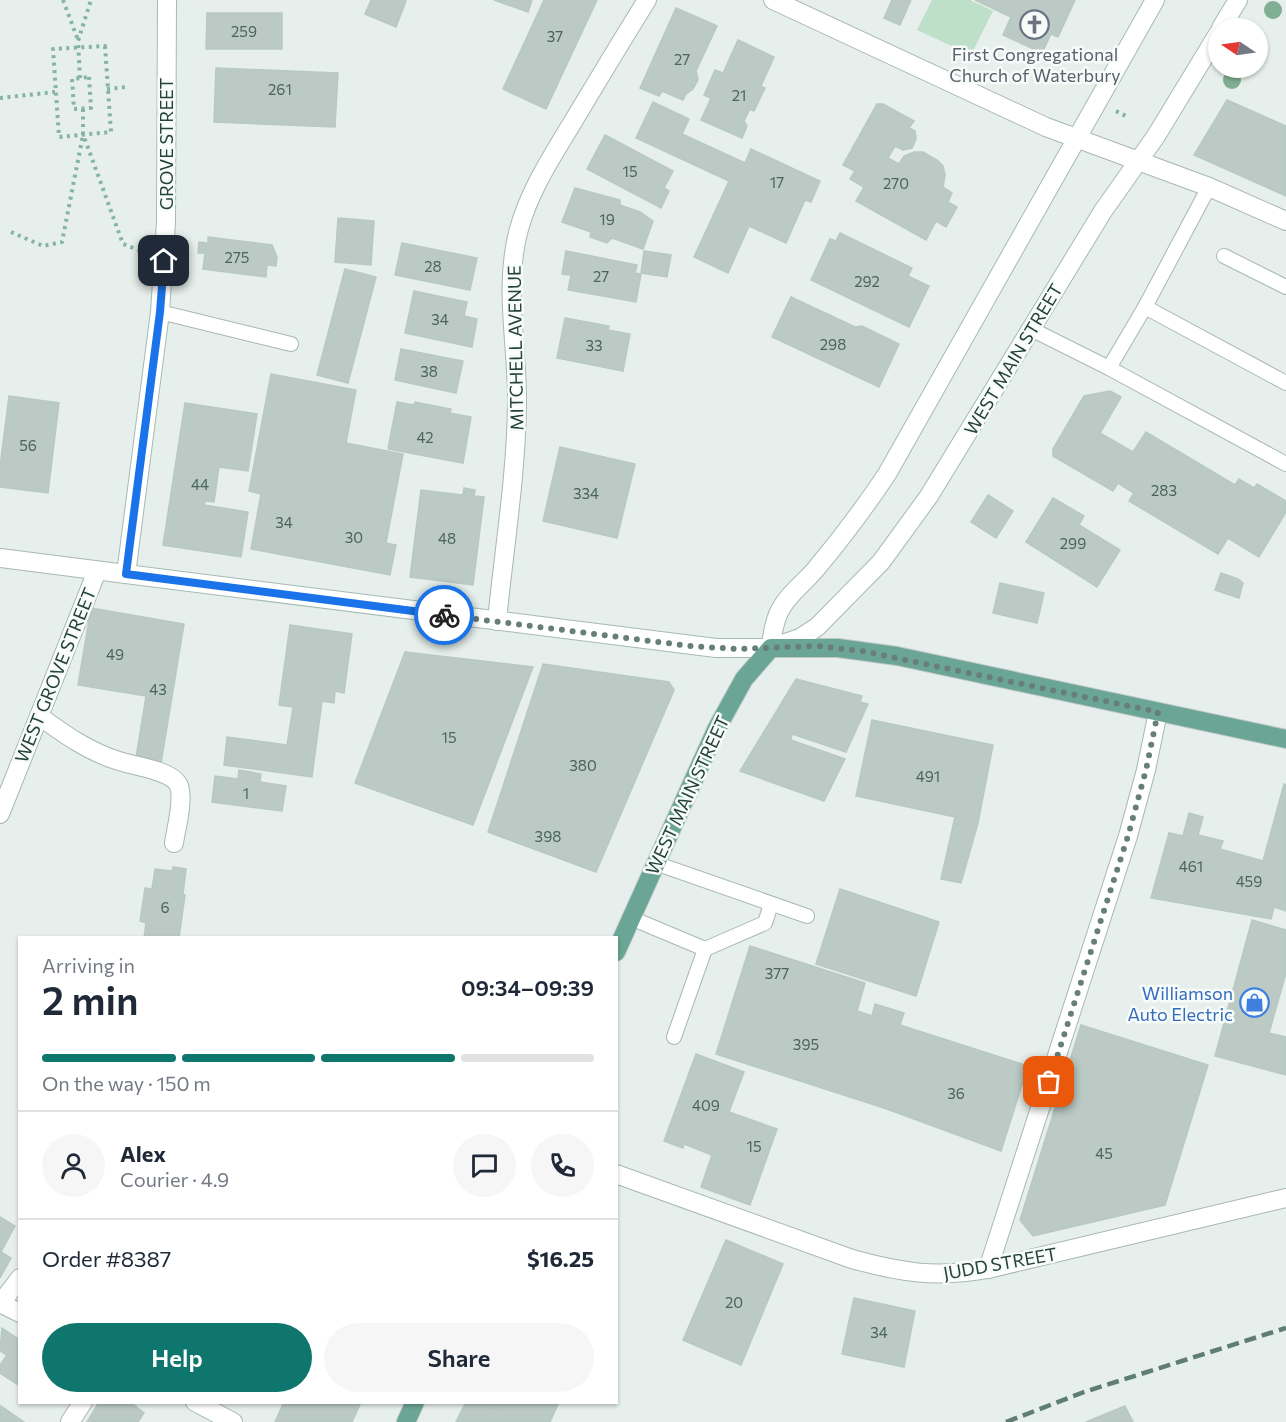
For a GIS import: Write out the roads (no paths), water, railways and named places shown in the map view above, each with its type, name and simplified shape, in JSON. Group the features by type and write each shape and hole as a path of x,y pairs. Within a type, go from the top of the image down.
{"main road":[{"path":"771,648 817,646 872,652 1286,739"},
{"name":"WEST MAIN STREET","path":"618,947 731,700 756,663 771,648"},
{"path":"406,1422 414,1404"}],"street":[{"name":"GROVE STREET","path":"126,574 160,312 164,261 167,0"},
{"name":"MITCHELL AVENUE","path":"497,621 517,429 517,374 512,280 513,256 518,231 527,202 544,169 647,0"},
{"path":"773,0 1022,116 1209,187 1286,220"},
{"path":"0,558 690,646 738,649 771,648 775,622 783,605 814,572 887,474 1155,0"},
{"path":"1225,18 1230,0"},
{"name":"WEST MAIN STREET","path":"1227,18 1238,0"},
{"name":"WEST MAIN STREET","path":"771,648 800,638 817,627 881,562 929,496 1103,211 1174,106 1208,50"},
{"name":"WEST GROVE STREET","path":"0,814 97,571"},
{"path":"988,1269 1131,826 1158,712"},
{"path":"39,716 96,753 163,773 175,780 180,786 181,795 174,843"},
{"name":"JUDD STREET","path":"618,1175 805,1244 888,1269 939,1275 988,1269 1286,1198"},
{"path":"18,1281 1,1303 18,1312"},
{"path":"70,1422 82,1404"},
{"path":"199,1404 233,1422"}],"lane":[{"path":"1109,368 1145,307 1209,187"},
{"path":"1224,256 1286,287"},
{"path":"1145,307 1286,383"},
{"path":"160,312 291,344"},
{"path":"1031,329 1109,368 1286,464"},
{"path":"655,863 807,916"},
{"path":"630,918 705,949 765,923 771,904"},
{"path":"674,1037 705,949"}],"railway":[{"path":"1006,1422 1084,1392 1286,1328"}],"place":[{"name":"First Congregational Church of Waterbury","path":"1035,25"},
{"name":"Williamson Auto Electric","path":"1254,1003"}]}
